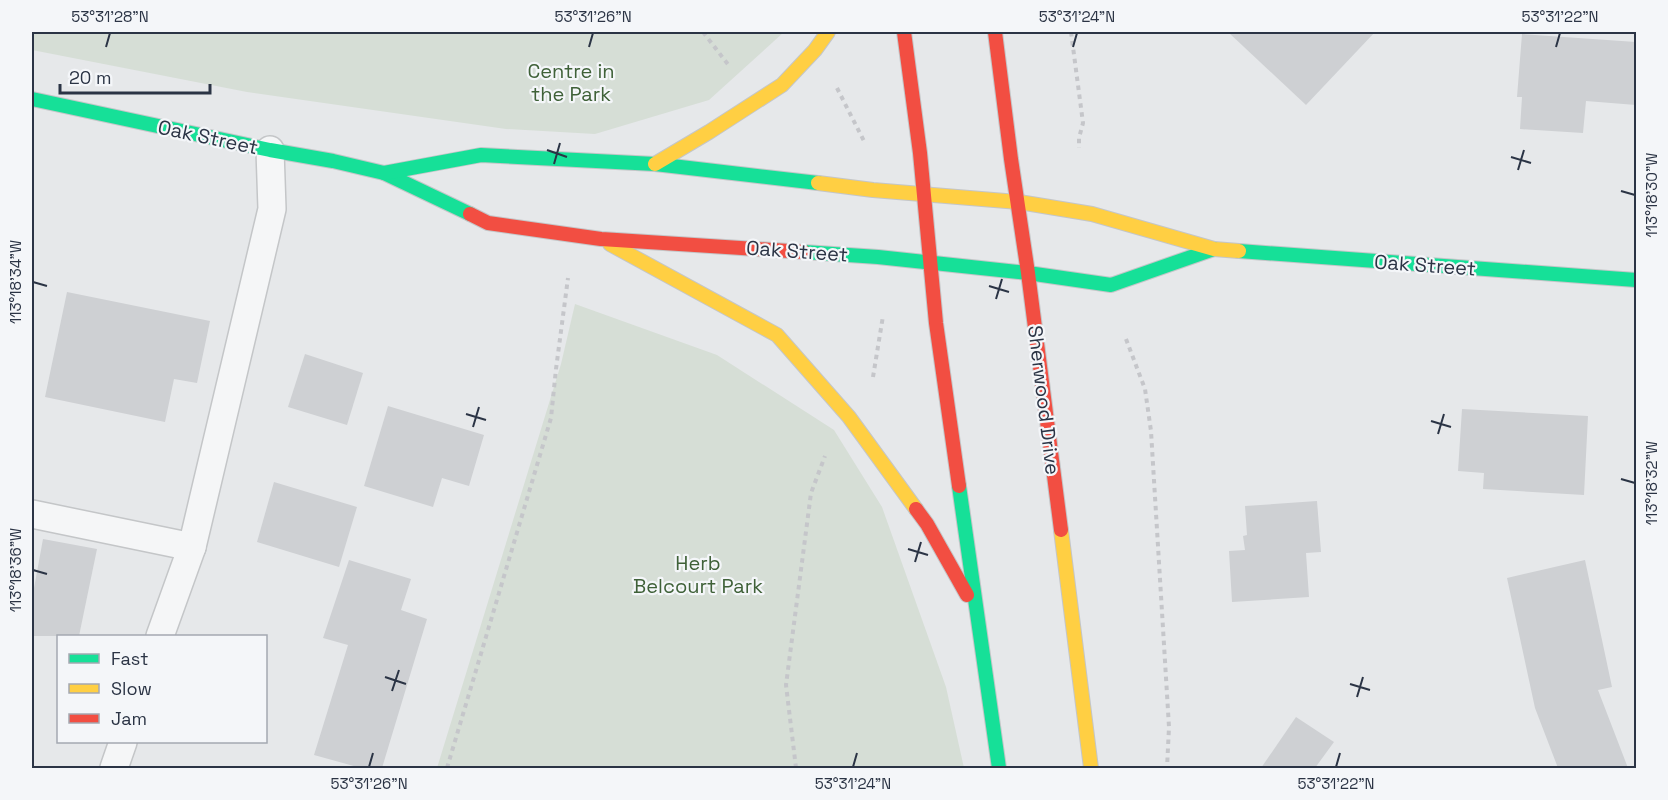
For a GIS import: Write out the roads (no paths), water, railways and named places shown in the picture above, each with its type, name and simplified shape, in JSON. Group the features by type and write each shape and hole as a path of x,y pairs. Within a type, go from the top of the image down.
{"street":[{"path":"655,165 782,85 815,50 828,32"},
{"path":"904,32 920,153 930,262 999,768"},
{"name":"Sherwood Drive","path":"995,32 1011,159 1019,202 1091,768"},
{"name":"Oak Street","path":"32,99 270,150 333,160 384,173 488,223 601,239 878,257 1028,273 1112,285 1214,249"},
{"name":"Oak Street","path":"384,173 481,155 655,165 873,190 1019,202 1092,214 1214,249 1636,280"},
{"path":"601,239 777,336 849,417 927,524 976,612"}],"lane":[{"path":"160,635 192,547 273,209 270,150"},
{"path":"32,514 192,547"},
{"path":"114,768 122,743"}],"park label":[{"name":"Centre in the Park","path":"571,82"},
{"name":"Herb Belcourt Park","path":"698,574"}]}
